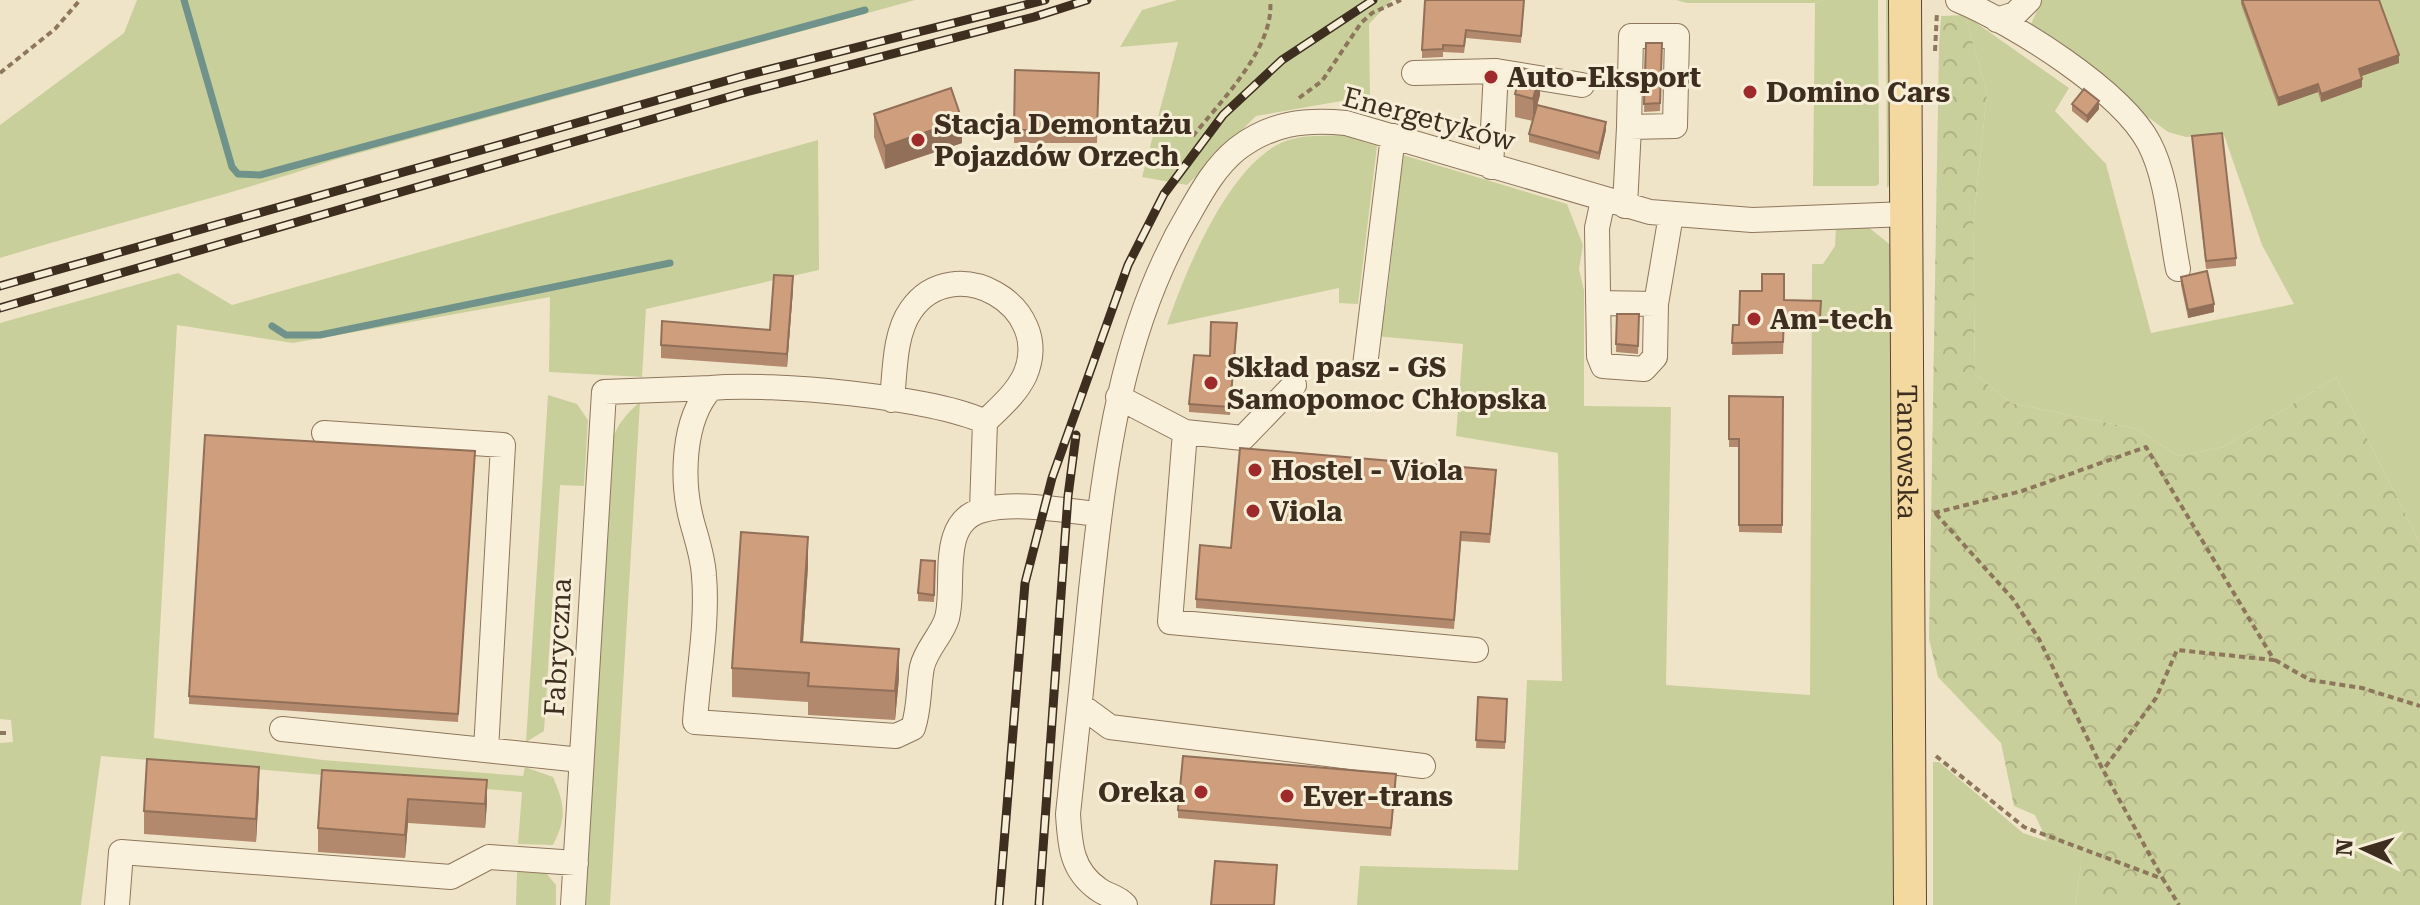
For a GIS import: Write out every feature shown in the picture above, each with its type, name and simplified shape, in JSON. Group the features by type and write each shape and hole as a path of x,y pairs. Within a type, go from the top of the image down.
{"main road":[{"name":"Tanowska","path":"1905,0 1907,214 1922,510 1909,742 1910,905"}],"street":[{"path":"1958,0 1997,20 2098,87 2141,131 2157,161 2178,269"},
{"path":"1997,20 2015,14 2029,0"},
{"path":"1491,167 1496,71"},
{"path":"1414,73 1496,71 1582,85"},
{"name":"Energetyków","path":"1125,905 1118,897 1100,892 1080,873 1071,852 1068,814 1099,514 1118,397 1155,284 1176,235 1208,181 1238,149 1279,126 1324,121 1393,136 1614,203 1671,215 1752,220 1907,214"},
{"path":"1629,127 1614,203 1597,228 1599,356 1603,366 1611,369 1644,369 1651,365 1655,357 1656,304 1671,215"},
{"path":"1365,366 1393,136"},
{"path":"892,400 900,339 910,311 929,291 950,285 976,286 1003,296 1016,306 1026,322 1030,345 1025,374 1014,394 985,422 982,510"},
{"path":"1598,303 1656,304"},
{"path":"985,422 965,412 892,400 742,385 711,388 697,404 691,422 688,456 691,521 704,578 695,722 896,736 913,728 919,710 922,666 946,619 952,545 969,516 982,510 1023,508 1099,514"},
{"path":"1118,397 1185,432 1243,438 1294,385"},
{"name":"Fabryczna","path":"573,905 604,392 711,388"},
{"path":"1185,432 1170,622 1476,650"},
{"path":"324,433 503,445 486,750"},
{"path":"1080,705 1110,727 1423,766"},
{"path":"282,729 581,760"},
{"path":"117,905 121,852 451,877 489,857 576,863"}],"path":[{"path":"0,73 55,29 80,0"},
{"path":"1193,136 1252,62 1272,15 1270,0"},
{"path":"1279,126 1298,99 1322,81 1361,23 1372,13 1401,0"},
{"path":"1922,510 2022,491 2146,447 2274,660"},
{"path":"1922,510 2021,612 2039,639 2103,770 2179,905"},
{"path":"2103,770 2156,698 2177,650 2274,660 2310,680 2362,688 2420,706"},
{"path":"0,733 7,733"},
{"path":"1909,742 1928,749 2024,827 2163,879"}],"green space":[{"path":"137,0 915,0 334,160 0,258 0,125 124,33"},
{"path":"1177,0 1392,0 1369,24 1370,96 1256,116 1187,185 1142,177 1178,42 1120,47 1142,10"},
{"path":"1676,0 1823,0 1815,3 1687,3"},
{"path":"1823,0 1878,0 1879,184 1876,186 1813,186 1815,3"},
{"path":"1886,0 1894,0 1891,183 1887,188"},
{"path":"2042,0 2420,0 2420,543 2336,377 2224,447 2178,456 2137,429 2011,403 1975,374 1973,225 1987,93 1965,15 2069,88 2055,111 2106,164 2151,333 2294,304 2262,245 2224,135 2186,137 2168,132 2029,28"},
{"path":"1965,15 1987,93 1973,225 1975,374 2011,403 2137,429 2178,456 2224,447 2336,377 2420,543 2420,905 2075,905 2081,865 2079,852 2047,841 2035,815 2014,806 2001,743 1938,677 1929,639 1939,45 1941,16"},
{"path":"1342,135 1377,146 1358,304 1339,303 1339,288 1167,325 1214,218 1250,167 1270,149 1292,139"},
{"path":"818,140 819,270 646,309 642,377 549,372 550,297 293,343 177,325 154,738 323,760 523,776 525,767 553,777 557,787 563,811 553,845 518,844 522,792 101,756 81,905 0,905 0,743 13,742 11,720 0,719 0,323 178,273 232,305"},
{"path":"1403,155 1567,204 1583,245 1579,269 1584,290 1584,406 1671,407 1666,685 1810,695 1812,264 1823,264 1835,246 1836,226 1867,226 1893,247 1898,905 1357,905 1360,866 1518,870 1527,680 1562,681 1558,453 1456,436 1463,344 1375,336 1378,306 1386,305"},
{"path":"548,395 577,404 588,420 584,486 560,485 544,731 526,742"},
{"path":"640,402 610,905 585,905 607,472 615,432 624,417"},
{"path":"1933,762 1939,762 2023,833 2080,852 2075,905 1933,905"},
{"path":"517,872 546,873 556,885 556,905 516,905"}],"building":[{"path":"1427,0 1524,0 1521,36 1466,30 1464,46 1443,45 1443,49 1422,50"},
{"path":"2242,0 2379,0 2399,55 2359,69 2362,79 2321,94 2318,84 2278,98"},
{"path":"1646,43 1662,43 1660,103 1644,104"},
{"path":"1522,68 1540,73 1533,99 1515,94"},
{"path":"1015,70 1099,73 1097,130 1014,130"},
{"path":"951,88 962,120 885,146 874,114"},
{"path":"2084,89 2099,101 2087,116 2072,104"},
{"path":"1537,105 1606,122 1599,153 1529,134"},
{"path":"2222,133 2236,258 2206,261 2192,136"},
{"path":"2207,271 2214,304 2188,310 2181,277"},
{"path":"1762,274 1784,274 1784,300 1821,301 1820,317 1784,317 1783,342 1732,343 1733,325 1739,325 1740,291 1762,291"},
{"path":"774,275 793,276 787,354 661,345 662,321 770,330"},
{"path":"1617,314 1639,314 1638,346 1616,344"},
{"path":"1211,322 1237,323 1230,407 1189,404 1194,355 1210,356"},
{"path":"1729,396 1783,397 1782,525 1739,525 1739,439 1729,439"},
{"path":"205,435 475,451 458,714 189,696"},
{"path":"1240,448 1496,470 1490,534 1461,532 1454,620 1196,599 1200,545 1231,548"},
{"path":"741,532 808,537 801,642 899,649 895,691 808,686 809,673 732,668"},
{"path":"921,560 935,561 934,595 918,593"},
{"path":"1478,697 1507,699 1505,742 1476,740"},
{"path":"1183,756 1396,774 1391,828 1178,810"},
{"path":"147,759 259,767 256,819 144,811"},
{"path":"322,770 487,780 485,804 408,799 405,835 318,828"},
{"path":"1215,861 1277,865 1274,905 1211,905"}],"waterway":[{"path":"184,0 232,167 238,174 260,175 865,10"},
{"path":"272,326 286,335 320,335 670,263"}],"railway":[{"path":"0,286 743,76 1045,0"},
{"path":"0,308 746,92 1034,17 1087,0"},
{"path":"999,905 1025,583 1052,478 1128,265 1164,194 1223,115 1282,60 1373,0"},
{"path":"1039,905 1068,496 1076,435"}],"place":[{"name":"Auto-Eksport","path":"1491,77"},
{"name":"Domino Cars","path":"1750,92"},
{"name":"Stacja Demontażu Pojazdów Orzech","path":"918,140"},
{"name":"Am-tech","path":"1754,319"},
{"name":"Skład pasz - GS Samopomoc Chłopska","path":"1211,383"},
{"name":"Hostel - Viola","path":"1255,470"},
{"name":"Viola","path":"1253,511"},
{"name":"Oreka","path":"1201,792"},
{"name":"Ever-trans","path":"1287,796"}]}
